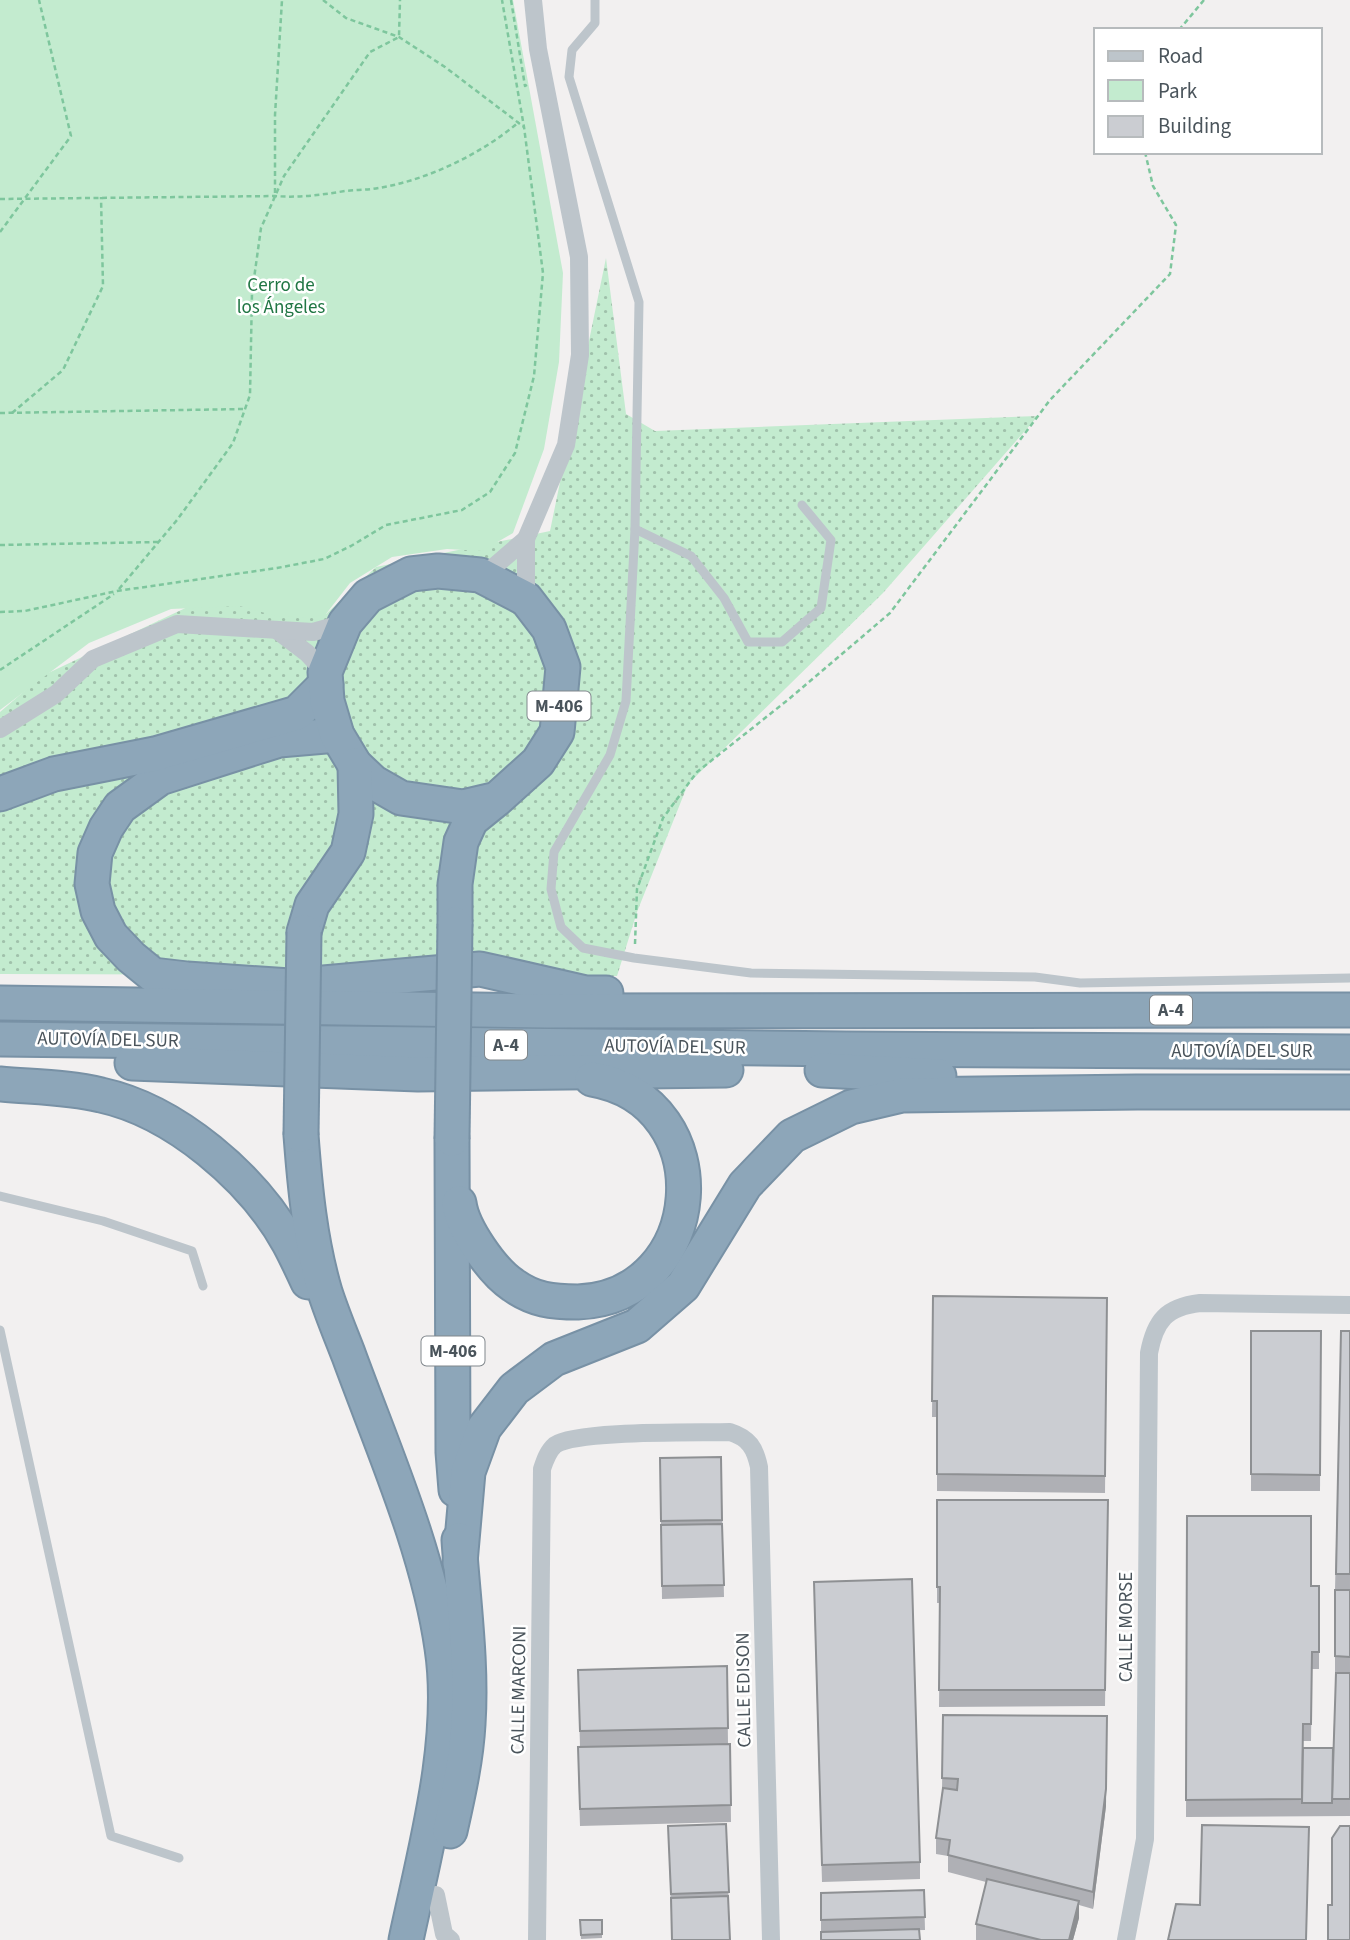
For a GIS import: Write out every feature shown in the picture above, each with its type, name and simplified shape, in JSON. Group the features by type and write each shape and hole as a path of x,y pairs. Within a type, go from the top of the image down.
{"highway":[{"name":"M-406","path":"425,1940 462,1776 468,1723 468,1662 453,1452 452,1139 456,884 461,842 471,820 496,799 537,762 556,733 563,667 550,629 526,599 480,575 438,571 411,574 368,596 345,623 325,678 327,701 337,735 355,765 373,782 401,799 463,807 496,799"},
{"path":"0,794 54,774 155,754 297,713 325,678"},
{"path":"337,735 279,740 207,762 160,778 120,807 106,828 95,853 92,884 98,911 111,936 131,957 153,975 290,986 480,969 586,993 878,998 993,1009"},
{"name":"M-406","path":"355,765 356,814 348,852 313,905 304,932 301,1135 312,1238 325,1292 393,1475 430,1585 443,1650 445,1710 440,1759 429,1829 405,1940"},
{"name":"AUTOVÍA DEL SUR","path":"0,1003 547,1011 1350,1010"},
{"name":"AUTOVÍA DEL SUR","path":"0,1039 1350,1052"},
{"path":"0,1061 154,1063 418,1074 559,1074 711,1069 823,1070 1027,1080 1137,1092"},
{"path":"452,1139 459,1208 482,1255 500,1277 521,1292 551,1302 608,1298 630,1286 653,1269 672,1242 683,1215 685,1173 671,1133 653,1110 632,1093 608,1082 559,1074"},
{"path":"0,1084 101,1095 144,1110 187,1134 225,1164 260,1201 289,1242 314,1293 357,1413 393,1475"},
{"path":"460,1563 468,1472 484,1428 514,1389 554,1359 637,1326 684,1286 745,1185 792,1136 851,1107 902,1096 1350,1092"}],"street":[{"path":"526,599 526,539 566,445 580,355 579,257 538,49 533,0"},
{"path":"480,575 526,539"},
{"path":"0,729 56,694 93,659 177,624 313,632 345,623"},
{"path":"278,631 307,653 325,678"},
{"name":"CALLE MORSE","path":"1126,1940 1145,1839 1149,1353 1153,1333 1164,1317 1181,1305 1350,1305"},
{"name":"CALLE EDISON","path":"555,1445 580,1436 730,1432 749,1442 756,1453 759,1467 771,1940"},
{"name":"CALLE MARCONI","path":"537,1940 542,1469 555,1445"},
{"path":"436,1895 444,1934 451,1940"}],"lane":[{"path":"595,0 595,23 572,50 569,77 639,302 635,528 626,701 610,755 554,852 551,889 561,927 583,948 634,958 751,973 1035,977 1080,983 1350,978"},
{"path":"635,528 691,556 724,598 748,642 782,642 821,608 831,540 802,505"},
{"path":"0,1196 103,1220 192,1251 203,1286"},
{"path":"0,1330 111,1836 179,1858"}],"path":[{"path":"0,232 71,136 38,0"},
{"path":"275,196 275,115 282,0"},
{"path":"323,0 346,18 399,37 445,67 524,127"},
{"path":"399,37 400,0"},
{"path":"0,612 26,611 117,591 324,559 351,547 386,525 462,510 490,492 515,453 535,363 543,272 524,127 502,0"},
{"path":"1181,28 1204,0"},
{"path":"0,670 117,591 177,520 233,443 250,395 252,293 261,228 284,176 370,52 399,37"},
{"path":"0,199 300,198 374,189 418,177 495,142 519,122"},
{"path":"634,958 637,889 663,818 697,772 789,699 890,613 1050,400 1170,274 1176,225 1153,186 1145,154"},
{"path":"12,413 63,370 103,286 101,197"},
{"path":"0,413 245,410"},
{"path":"0,545 159,542"}],"green space":[{"name":"Cerro de los Ángeles","path":"0,0 513,0 563,273 559,362 544,449 513,533 482,551 447,549 392,557 350,583 326,614 309,618 276,616 240,606 171,609 89,643 0,710"},
{"path":"606,258 626,414 655,431 1038,416 883,593 688,784 637,912 617,976 0,974 0,712 42,676 198,602 326,614 376,567 550,531"}],"building":[{"path":"933,1296 1107,1298 1105,1476 937,1474 937,1401 932,1401"},
{"path":"1251,1331 1321,1331 1320,1475 1251,1474"},
{"path":"1341,1331 1350,1331 1350,1574 1336,1574"},
{"path":"721,1457 722,1520 661,1521 660,1458"},
{"path":"937,1500 1108,1500 1105,1690 939,1690"},
{"path":"1187,1516 1311,1516 1311,1586 1319,1586 1319,1652 1312,1652 1311,1724 1303,1724 1302,1799 1186,1800"},
{"path":"722,1524 724,1585 662,1586 661,1525"},
{"path":"912,1579 920,1862 822,1865 814,1582"},
{"path":"1335,1590 1350,1590 1350,1657 1335,1656"},
{"path":"727,1666 728,1728 580,1731 578,1670"},
{"path":"1336,1673 1350,1673 1350,1799 1332,1799"},
{"path":"943,1715 1107,1716 1106,1789 1093,1892 948,1855 950,1840 936,1838 943,1788 957,1790 958,1779 942,1778"},
{"path":"730,1744 731,1805 580,1809 578,1747"},
{"path":"1303,1748 1333,1748 1332,1803 1302,1803"},
{"path":"726,1824 729,1892 671,1894 668,1826"},
{"path":"1202,1825 1309,1827 1306,1940 1168,1940 1176,1904 1200,1905"},
{"path":"1340,1826 1350,1826 1350,1940 1328,1940 1328,1905 1332,1905 1332,1838"},
{"path":"987,1879 1079,1901 1069,1940 1041,1940 976,1924"},
{"path":"924,1890 925,1917 821,1920 821,1893"},
{"path":"728,1896 730,1940 672,1940 671,1898"},
{"path":"580,1920 602,1920 602,1934 581,1935"},
{"path":"919,1929 920,1940 821,1940 821,1932"}]}
